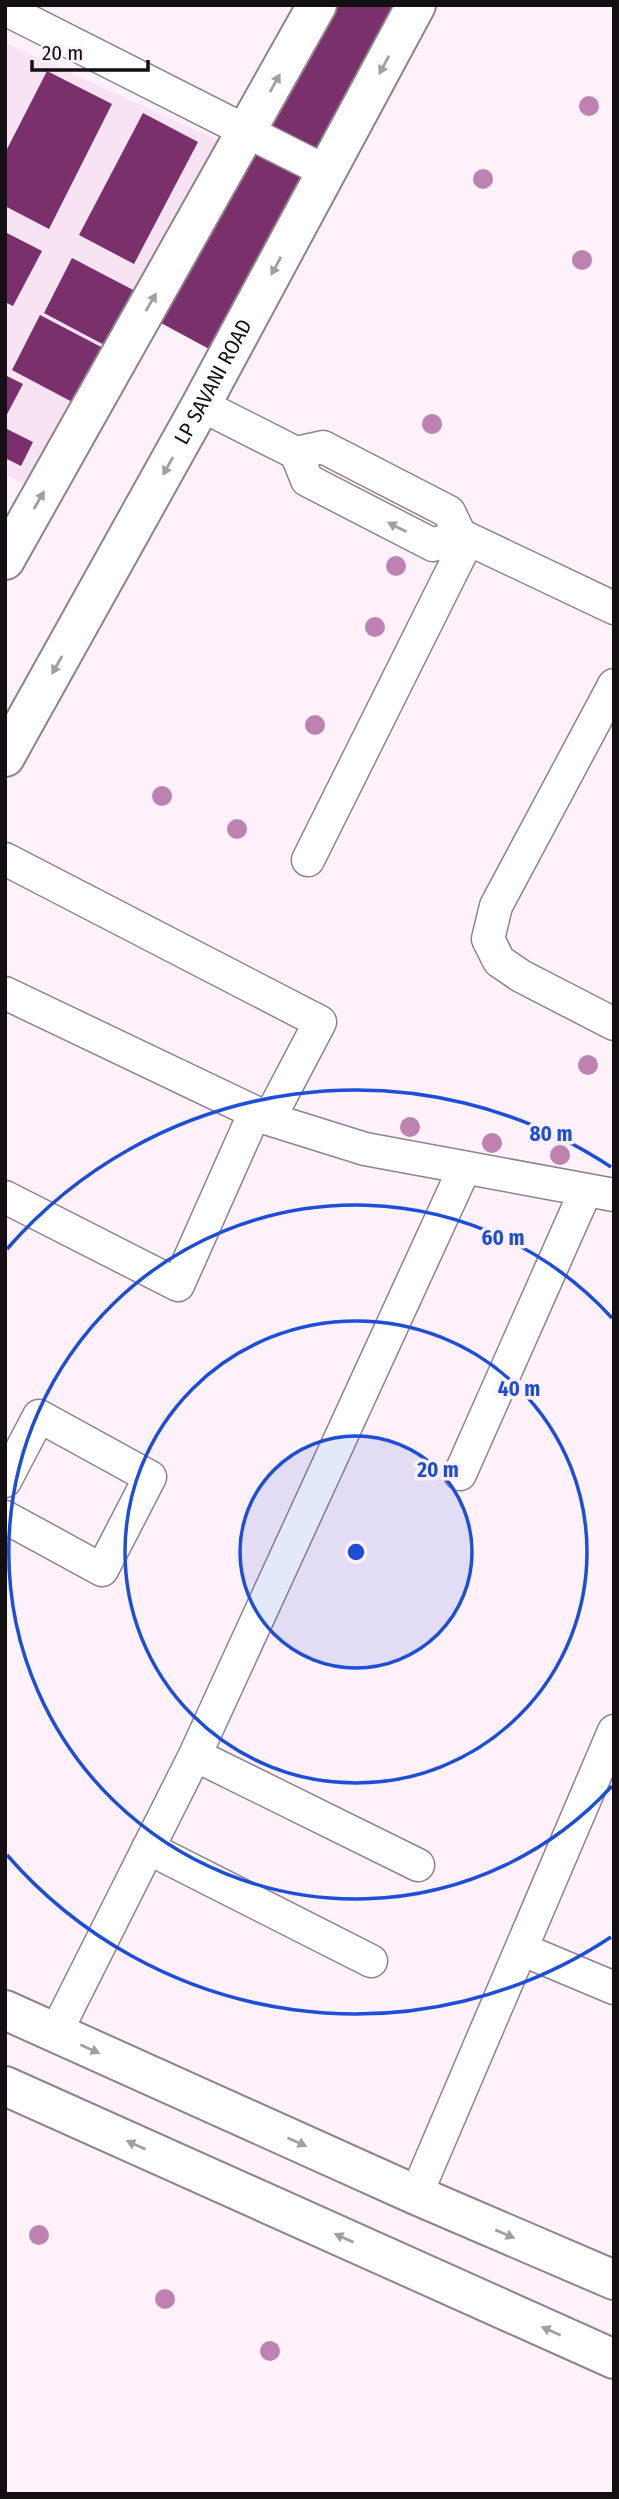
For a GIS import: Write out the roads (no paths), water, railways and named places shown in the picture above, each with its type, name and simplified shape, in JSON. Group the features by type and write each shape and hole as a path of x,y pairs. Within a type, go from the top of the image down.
{"main road":[{"path":"5,559 248,132 317,5"},
{"name":"LP SAVANI ROAD","path":"5,757 201,405 416,5"},
{"path":"5,2010 416,2195 614,2280"},
{"path":"5,2086 614,2359"}],"street":[{"path":"5,9 327,172"},
{"path":"201,405 296,453 323,447 449,512 464,537 614,608"},
{"path":"308,860 464,537"},
{"path":"614,685 496,906 488,939 499,961 521,976 614,1024"},
{"path":"5,859 320,1022 262,1115 178,1285 5,1197"},
{"path":"5,993 262,1115 365,1149 600,1193 460,1474"},
{"path":"55,2034 195,1755 464,1169"},
{"path":"5,1481 39,1416 150,1477 102,1570 5,1517"},
{"path":"416,2195 521,1949 604,1780 614,1731"},
{"path":"195,1755 418,1865"},
{"path":"148,1848 372,1962"},
{"path":"521,1949 614,1988"}]}
